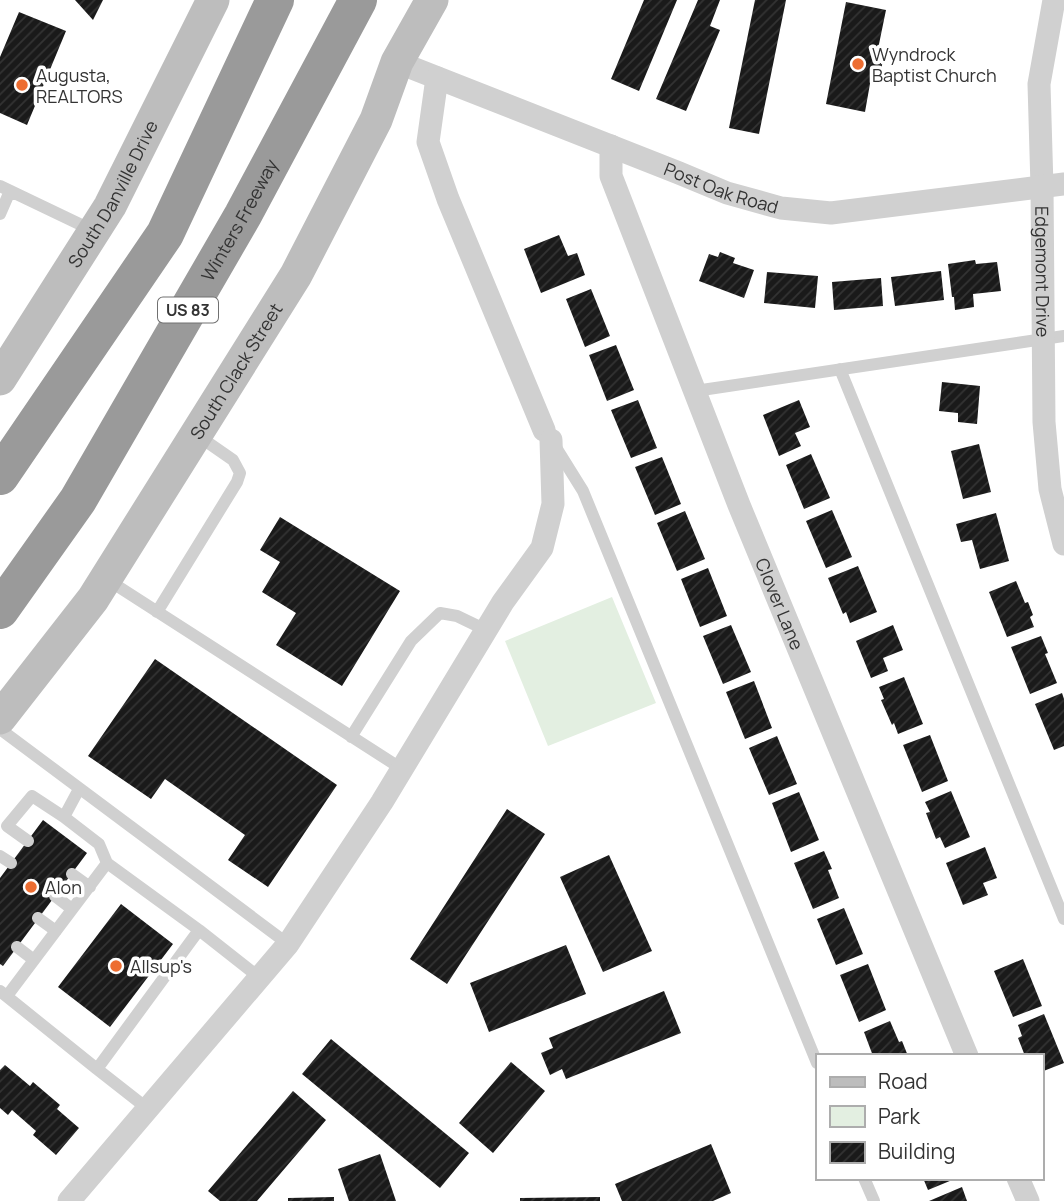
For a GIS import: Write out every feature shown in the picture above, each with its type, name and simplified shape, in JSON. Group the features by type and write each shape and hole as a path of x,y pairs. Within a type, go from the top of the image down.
{"highway":[{"path":"0,477 165,234 275,0"},
{"name":"Winters Freeway","path":"0,610 78,500 243,215 358,0"}],"main road":[{"name":"South Danville Drive","path":"1,376 110,206 213,0"},
{"name":"South Clack Street","path":"0,718 93,600 296,275 376,120 397,62 432,0"}],"street":[{"name":"Edgemont Drive","path":"1054,0 1039,84 1053,186 1054,337 1044,422 1050,489 1063,534"},
{"name":"Post Oak Road","path":"397,62 727,193 781,208 831,214 1053,186"},
{"path":"69,1201 288,944 402,769 503,602 542,548 553,503 548,435 448,199 428,142 437,78"},
{"name":"Clover Lane","path":"611,146 611,176 739,505 966,1054"},
{"path":"1019,1180 1027,1201"}],"lane":[{"path":"0,215 5,189 94,231"},
{"path":"695,391 1054,337"},
{"path":"840,369 1064,919"},
{"path":"158,612 240,473 233,460 197,435"},
{"path":"548,435 583,491 816,1061"},
{"path":"107,579 402,769"},
{"path":"351,737 411,641 440,613 457,616 486,630"},
{"path":"0,729 288,944"},
{"path":"64,817 79,789"},
{"path":"28,841 2,827 32,796 99,844 107,863 260,978"},
{"path":"107,863 34,960 4,993 148,1110"},
{"path":"72,874 90,887"},
{"path":"55,896 72,909"},
{"path":"38,918 56,931"},
{"path":"97,1069 198,930"},
{"path":"17,947 34,960"},
{"path":"865,1180 874,1201"}],"green space":[{"path":"612,597 656,703 548,746 505,641"}],"building":[{"path":"75,0 103,0 93,20"},
{"path":"644,0 677,0 639,91 611,79"},
{"path":"698,0 720,0 710,26 720,30 686,111 656,99"},
{"path":"755,0 786,0 759,134 729,128"},
{"name":"Wyndrock Baptist Church","path":"846,2 886,10 878,49 885,50 879,80 871,78 865,112 826,104"},
{"name":"Augusta, REALTORS","path":"19,12 66,31 27,125 0,113 0,57"},
{"path":"559,235 568,256 577,253 585,275 541,293 524,249"},
{"path":"720,252 735,258 733,263 754,270 744,298 699,281 709,254 718,257"},
{"path":"975,260 976,264 997,262 1001,291 973,294 974,307 955,310 948,264"},
{"path":"941,271 944,300 895,306 891,277"},
{"path":"767,272 818,276 815,308 764,303"},
{"path":"881,278 883,306 834,310 832,282"},
{"path":"591,289 610,336 585,347 566,299"},
{"path":"616,345 634,390 607,401 589,355"},
{"path":"942,382 980,386 977,424 958,422 958,413 939,411"},
{"path":"638,400 657,448 631,458 611,410"},
{"path":"799,400 810,427 795,433 801,446 779,456 763,415"},
{"path":"979,444 991,492 963,499 951,451"},
{"path":"811,454 830,498 804,509 786,465"},
{"path":"662,457 681,504 655,515 635,467"},
{"path":"832,510 852,557 826,568 806,521"},
{"path":"685,511 705,559 677,571 657,523"},
{"path":"996,513 1009,561 980,569 972,540 961,542 956,524"},
{"path":"280,517 400,591 342,686 276,645 296,613 262,592 280,562 260,550"},
{"path":"858,566 877,612 850,623 846,612 843,614 828,578"},
{"path":"708,568 727,616 700,627 681,579"},
{"path":"1016,581 1025,603 1028,602 1034,627 1007,637 989,592"},
{"path":"731,625 751,672 723,684 703,636"},
{"path":"893,625 903,650 883,658 888,671 871,678 856,641"},
{"path":"1041,636 1057,683 1030,694 1011,647"},
{"path":"155,659 337,785 268,887 228,860 245,835 165,779 151,799 88,756"},
{"path":"904,677 923,724 898,734 881,700 884,699 879,687"},
{"path":"754,681 772,728 745,739 726,692"},
{"path":"1062,693 1064,746 1054,750 1035,704"},
{"path":"930,735 948,781 922,792 903,745"},
{"path":"777,736 797,784 769,795 749,748"},
{"path":"951,791 970,837 945,848 940,837 936,839 926,813 930,812 925,802"},
{"path":"799,792 819,840 791,852 772,803"},
{"path":"507,809 545,834 447,984 410,959"},
{"name":"Alon","path":"43,820 87,853 3,966 0,964 0,878"},
{"path":"985,847 997,878 983,883 988,895 963,905 946,863"},
{"path":"824,851 832,869 828,870 839,898 813,909 794,863"},
{"path":"609,855 652,951 603,972 560,877"},
{"name":"Allsup's","path":"121,904 173,944 110,1027 58,987"},
{"path":"844,908 863,954 836,965 817,919"},
{"path":"566,945 586,994 489,1032 470,983"},
{"path":"1023,959 1042,1006 1013,1017 994,971"},
{"path":"868,964 886,1010 859,1022 840,975"},
{"path":"664,991 681,1033 566,1079 562,1069 550,1075 541,1053 553,1048 549,1038"},
{"path":"1044,1014 1064,1063 1043,1071 1043,1054 1024,1054 1018,1038 1022,1036 1018,1025"},
{"path":"890,1021 907,1054 872,1054 864,1032"},
{"path":"331,1039 469,1153 440,1188 302,1074"},
{"path":"511,1062 545,1091 493,1153 459,1123"},
{"path":"5,1065 30,1086 33,1082 60,1105 57,1109 79,1128 56,1155 33,1135 36,1131 12,1110 8,1115 0,1108 0,1070"},
{"path":"293,1091 326,1120 257,1201 220,1201 208,1191"},
{"path":"711,1144 731,1193 713,1201 622,1201 615,1184"},
{"path":"380,1154 396,1201 349,1201 338,1169"},
{"path":"924,1180 952,1180 928,1190"},
{"path":"962,1187 967,1201 929,1201"},
{"path":"334,1197 334,1201 288,1201 288,1198"},
{"path":"600,1197 600,1201 520,1201 520,1198"}],"place":[{"name":"Wyndrock Baptist Church","path":"858,64"},
{"name":"Augusta, REALTORS","path":"22,85"},
{"name":"Alon","path":"31,887"},
{"name":"Allsup's","path":"116,966"}]}
